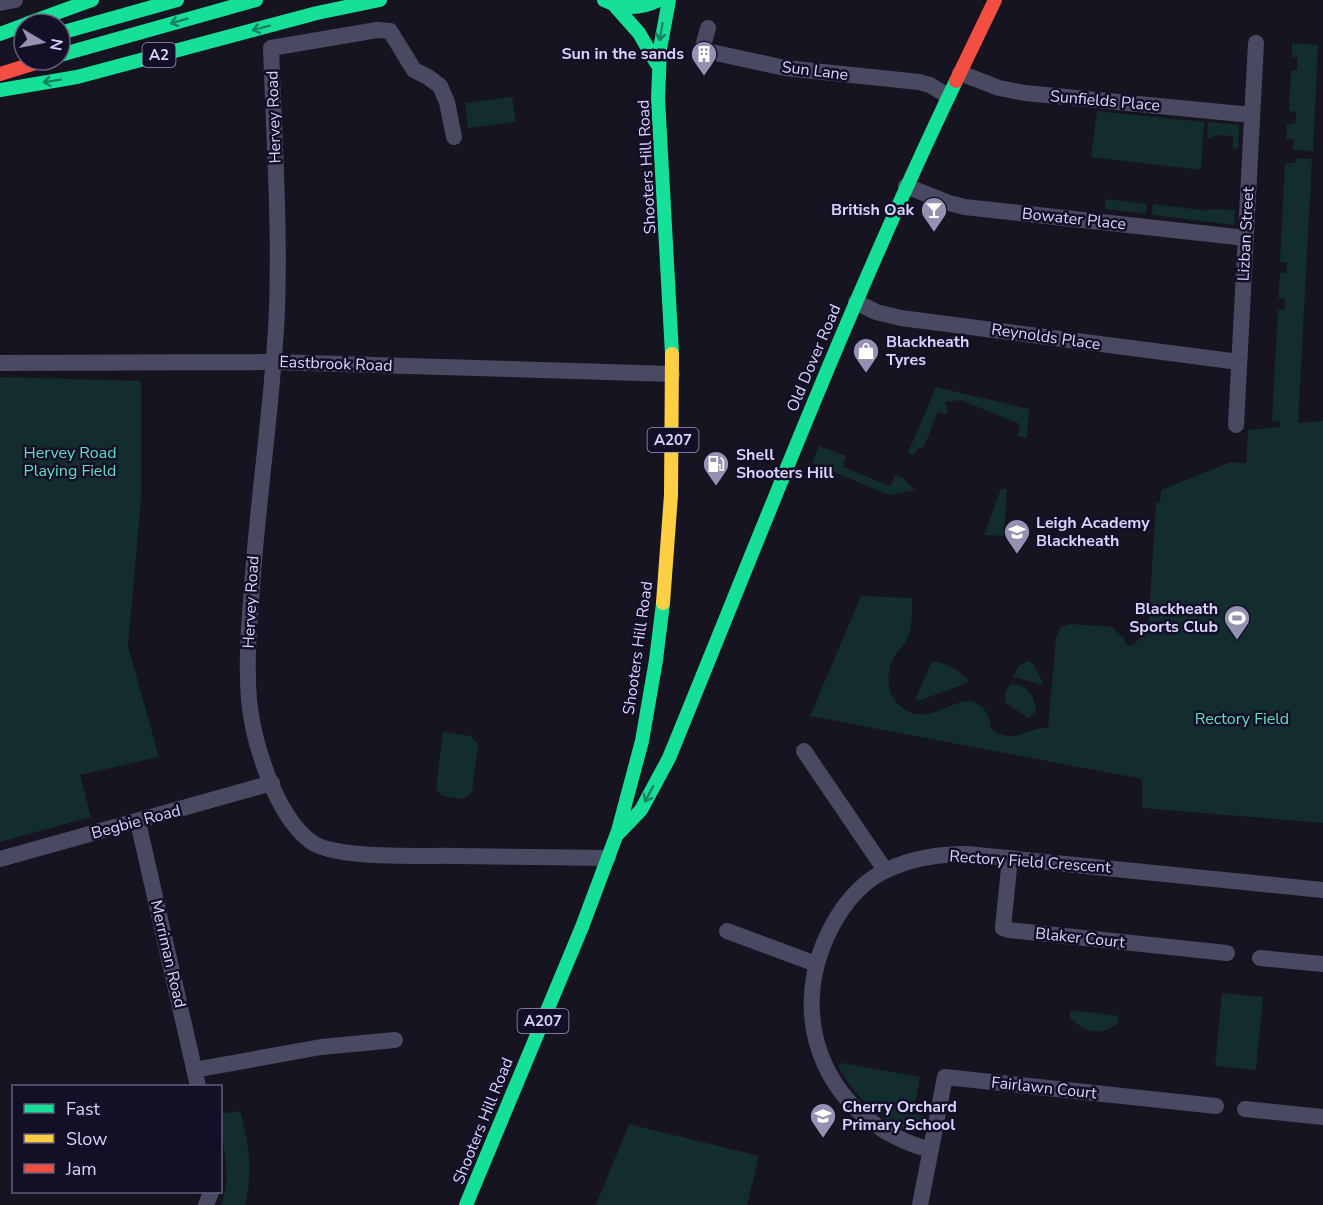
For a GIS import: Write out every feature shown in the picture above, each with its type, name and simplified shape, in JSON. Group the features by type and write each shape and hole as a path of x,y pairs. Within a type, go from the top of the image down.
{"main road":[{"path":"58,12 92,0"},
{"path":"72,30 177,0"},
{"path":"72,52 256,0"},
{"name":"A2","path":"0,90 77,77 317,13 380,0"},
{"path":"609,3 640,6 659,0"},
{"name":"Shooters Hill Road","path":"466,1205 650,753 643,733 667,562 672,450 668,245 657,64 669,0"},
{"name":"Old Dover Road","path":"616,836 640,810 675,741 906,186 995,0"},
{"name":"Shooters Hill Road","path":"609,3 633,23 644,38 657,64"},
{"path":"643,733 675,741 666,752 650,753"}],"street":[{"path":"0,3 15,0"},
{"name":"Sun Lane","path":"708,28 702,50 785,68 919,82 930,85 948,96"},
{"name":"Hervey Road","path":"454,137 447,102 440,86 414,70 390,31 376,30 271,48 278,234 274,362 257,512 248,664 249,701 253,721 272,783 284,808 297,828 310,842 325,849 388,855 608,858"},
{"name":"Lizban Street","path":"1236,425 1256,42"},
{"name":"Sunfields Place","path":"960,73 999,88 1025,93 1252,115"},
{"name":"Bowater Place","path":"906,186 965,207 1246,238"},
{"name":"Reynolds Place","path":"856,302 876,312 901,318 1239,362"},
{"name":"Eastbrook Road","path":"0,363 274,362 672,375"},
{"path":"804,751 885,870"},
{"name":"Begbie Road","path":"0,859 272,783"},
{"name":"Merriman Road","path":"138,822 198,1085"},
{"name":"Rectory Field Crescent","path":"931,1150 913,1145 877,1126 836,1087 820,1054 812,1026 811,1001 816,964 825,941 847,904 859,889 885,870 915,860 946,854 1010,858 1323,890"},
{"name":"Blaker Court","path":"1010,858 1003,928 1227,953"},
{"path":"727,931 816,964"},
{"path":"1260,958 1323,964"},
{"path":"194,1070 321,1047 395,1040"},
{"name":"Fairlawn Court","path":"931,1150 945,1077 1216,1106"},
{"path":"1245,1109 1323,1117"},
{"path":"920,1205 931,1150"}],"green space":[{"path":"1292,43 1318,45 1313,151 1293,150 1294,139 1286,139 1287,124 1295,124 1296,112 1289,111 1291,71 1297,70 1298,57 1292,57"},
{"path":"512,97 516,122 468,128 465,103"},
{"path":"1097,111 1204,122 1201,170 1091,157"},
{"path":"1208,122 1239,125 1238,149 1233,148 1233,136 1213,135 1213,138 1207,138"},
{"name":"Blackheath Sports Club","path":"1295,158 1312,159 1298,423 1323,421 1323,823 1142,808 1142,779 810,716 861,596 912,598 909,634 892,661 889,675 890,690 897,703 912,713 920,715 969,701 982,706 989,717 991,729 1007,736 1048,728 1056,638 1061,627 1071,624 1112,627 1125,640 1125,645 1133,645 1148,630 1156,503 1160,503 1161,490 1231,462 1246,463 1248,430 1280,427 1280,422 1272,421 1272,418 1278,310 1285,310 1285,298 1278,298 1280,273 1286,273 1287,263 1280,262 1285,163 1295,163"},
{"path":"1106,199 1147,204 1146,214 1105,209"},
{"path":"1153,204 1209,211 1210,209 1235,210 1234,225 1152,215"},
{"name":"Hervey Road Playing Field","path":"0,377 141,381 141,500 128,646 159,757 80,775 91,817 0,842"},
{"path":"936,387 1029,409 1027,438 1017,436 1020,424 960,400 945,402 948,412 944,414 938,412 923,449 918,448 914,455 908,453"},
{"path":"819,446 846,456 843,467 890,486 895,475 903,478 915,490 889,495 812,463"},
{"path":"1001,489 1007,489 1004,536 984,535"},
{"path":"932,661 943,663 969,681 917,700 916,697"},
{"path":"1029,661 1043,682 1042,685 1013,677 1018,666"},
{"path":"1012,684 1027,689 1034,700 1036,711 1029,718 1005,702 1006,692"},
{"path":"443,732 471,736 478,744 472,792 463,799 442,796 436,789"},
{"path":"1222,993 1263,997 1256,1070 1215,1066"},
{"path":"1070,1010 1119,1016 1117,1024 1111,1028 1092,1031 1075,1022 1070,1017"},
{"path":"843,1063 920,1077 913,1114 924,1116 921,1128 913,1132 901,1128 869,1106 859,1097 844,1076 838,1065"},
{"path":"238,1111 241,1113 248,1148 249,1170 245,1205 221,1205 226,1181 222,1114"},
{"path":"629,1124 759,1156 747,1205 596,1205"}],"traffic: fast":[{"path":"59,12 92,0"},
{"path":"72,30 177,0"},
{"path":"72,52 256,0"},
{"path":"0,90 77,77 317,13 380,0"},
{"path":"604,0 632,7 659,0"},
{"path":"669,0 660,49 658,99 672,354"},
{"path":"615,6 639,33 657,64"},
{"path":"0,34 12,30"},
{"path":"616,836 641,810 669,758 843,332 956,81"},
{"path":"466,1205 582,927 618,831 642,741 663,603"}],"traffic: slow":[{"path":"663,603 671,495 672,354"}],"traffic: jam":[{"path":"956,81 995,0"},
{"path":"0,74 12,70"}],"place":[{"name":"Sun in the sands","path":"704,77"},
{"name":"British Oak","path":"934,233"},
{"name":"Blackheath Tyres","path":"866,374"},
{"name":"Shell Shooters Hill","path":"716,487"},
{"name":"Leigh Academy Blackheath","path":"1017,555"},
{"name":"Blackheath Sports Club","path":"1237,641"},
{"name":"Cherry Orchard Primary School","path":"823,1139"}],"park label":[{"name":"Rectory Field","path":"1242,719"}]}
